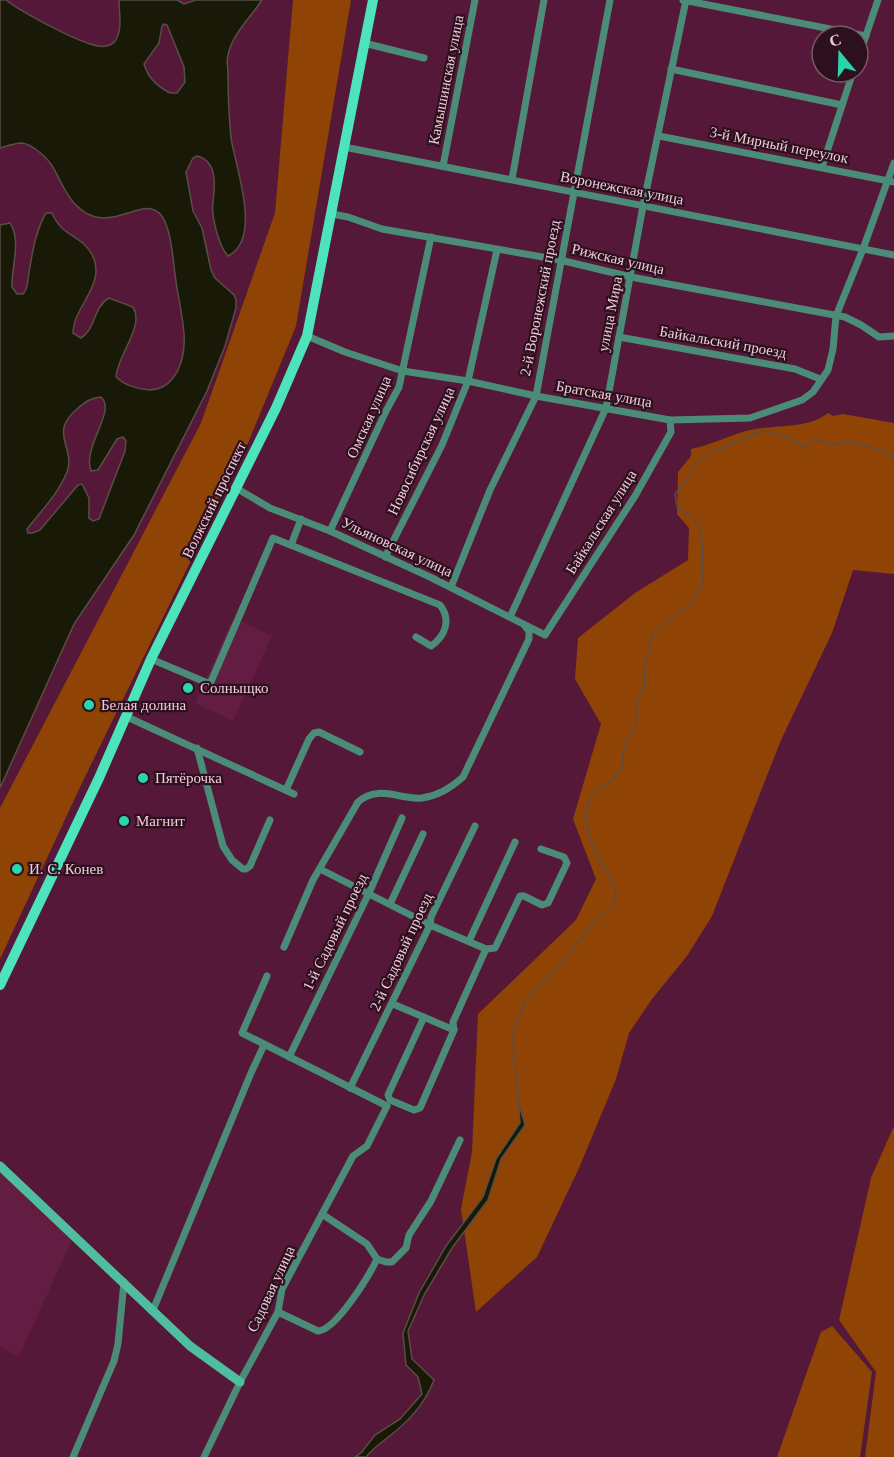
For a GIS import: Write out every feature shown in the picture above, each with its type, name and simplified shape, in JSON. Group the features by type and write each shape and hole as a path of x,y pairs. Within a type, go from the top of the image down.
{"main road":[{"name":"Волжский проспект","path":"0,985 99,778 151,659 276,408 307,336 373,0"}],"street":[{"name":"Камышинская улица","path":"443,166 475,0"},
{"path":"512,179 544,0"},
{"name":"2-й Воронежский проезд","path":"451,587 490,490 536,396 610,0"},
{"path":"684,0 810,25"},
{"name":"улица Мира","path":"510,617 606,408 684,0"},
{"path":"870,24 878,0"},
{"path":"364,44 424,58"},
{"path":"671,69 842,105"},
{"path":"822,167 849,84"},
{"name":"3-й Мирный переулок","path":"659,136 891,182"},
{"name":"Воронежская улица","path":"345,147 894,255"},
{"path":"820,379 828,370 833,349 836,316 891,182 894,164"},
{"name":"Рижская улица","path":"332,214 382,228 560,260 631,277 845,317 861,324 879,337 894,336"},
{"name":"Омская улица","path":"330,531 399,387 431,237"},
{"name":"Новосибирская улица","path":"386,557 442,445 468,381 497,250"},
{"name":"Братская улица","path":"307,336 345,352 403,371 468,381 536,396 670,420 750,418 802,400 813,392 820,379"},
{"name":"Байкальский проезд","path":"619,337 795,369 820,379"},
{"name":"Байкальская улица","path":"545,635 635,496 671,432 670,420"},
{"name":"Ульяновская улица","path":"236,488 270,508 330,531 451,587 545,635"},
{"path":"291,546 302,519"},
{"path":"151,659 210,684 273,538 440,605 447,618 445,629 438,641 431,646 416,638"},
{"path":"284,947 320,869 353,809 363,797 386,793 422,798 450,789 463,777 529,639 529,631 524,624"},
{"path":"125,716 294,794"},
{"path":"286,790 309,739 314,733 320,732 360,752"},
{"path":"197,748 223,846 232,860 243,869 250,866 270,820"},
{"name":"1-й Садовый проезд","path":"289,1057 369,893 402,818"},
{"name":"2-й Садовый проезд","path":"350,1088 393,1004 430,925 431,917 475,826"},
{"path":"390,904 423,834"},
{"path":"469,941 515,842"},
{"path":"320,869 430,925 486,949 495,948 520,896 542,905 548,903 567,863 564,857 541,849"},
{"path":"424,1017 388,1095 390,1100 414,1110 420,1108 454,1030 453,1022 486,949"},
{"path":"267,976 242,1033 350,1088"},
{"path":"393,1004 454,1030"},
{"path":"153,1310 249,1076 264,1045"},
{"name":"Садовая улица","path":"204,1457 240,1382 278,1312 282,1289 353,1156 367,1146 387,1106 350,1088"},
{"path":"322,1214 367,1244 377,1259 392,1262 406,1248 409,1235 431,1201 460,1140"},
{"path":"0,1166 190,1346 240,1382"},
{"path":"278,1312 318,1331 327,1328 360,1290 377,1259"},
{"path":"73,1457 114,1361 118,1344 124,1282"}],"shaded area":[{"path":"0,0 6,0 37,19 89,44 107,46 115,41 120,27 119,0 177,0 184,4 196,0 262,0 238,33 227,57 231,138 241,183 245,219 244,234 238,247 228,256 214,223 214,175 209,163 197,156 193,158 186,172 193,211 202,228 211,270 215,278 234,295 236,300 236,308 225,346 207,391 134,535 74,624 0,788 0,225 10,223 15,238 12,287 17,294 23,294 28,284 35,242 46,213 52,213 60,226 87,247 95,264 96,274 89,294 78,313 73,333 81,338 86,334 100,307 109,298 133,307 136,323 116,377 123,382 136,388 149,390 165,385 173,378 183,356 184,331 172,246 168,229 161,215 153,209 144,209 99,218 87,213 74,203 50,162 29,145 22,143 0,148","holes":["164,24 167,25 184,67 185,82 177,93 170,93 157,84 144,64 159,43","101,397 105,403 105,411 91,451 91,471 98,470 117,439 123,437 126,441 125,451 99,519 93,521 89,518 89,498 82,484 78,485 40,530 28,533 27,529 54,495 67,472 69,463 63,433 64,426 85,402"]},
{"path":"293,0 351,0 296,326 246,448 81,785 0,959 0,808 201,423 275,213"},
{"path":"828,413 833,416 843,414 894,423 894,574 853,570 832,633 781,740 712,916 687,956 652,999 629,1033 616,1079 579,1168 537,1257 476,1312 461,1209 472,1152 478,1014 576,920 596,879 573,819 601,724 575,679 578,638 635,593 688,560 689,528 677,514 678,472 691,456 691,449 750,430 810,422"},
{"path":"233,618 272,636 233,721 195,703"},
{"path":"519,1104 525,1125 501,1159 488,1200 452,1248 424,1295 408,1331 412,1359 434,1380 411,1417 366,1457 355,1457 375,1435 400,1419 422,1394 418,1377 406,1365 403,1333 419,1293 446,1246 483,1197 496,1159 520,1123"},
{"path":"894,1126 894,1457 865,1457 876,1372 839,1320 871,1178"},
{"path":"0,1172 74,1236 19,1356 0,1347"},
{"path":"832,1326 872,1372 860,1457 777,1457 821,1332"}],"waterway":[{"path":"519,1104 512,1034 525,1001 557,969 590,927 614,903 616,891 593,849 589,834 586,817 589,800 613,780 622,766 624,747 635,726 637,700 644,688 645,664 653,633 691,603 703,584 702,540 698,522 677,507 675,494 686,481 696,463 710,453 762,431 796,441 803,448 814,439 831,445 846,442 862,445 894,456"}],"place":[{"name":"Солныщко","path":"188,688"},
{"name":"Белая долина","path":"89,705"},
{"name":"Пятёрочка","path":"143,778"},
{"name":"Магнит","path":"124,821"},
{"name":"И. С. Конев","path":"17,869"}]}
